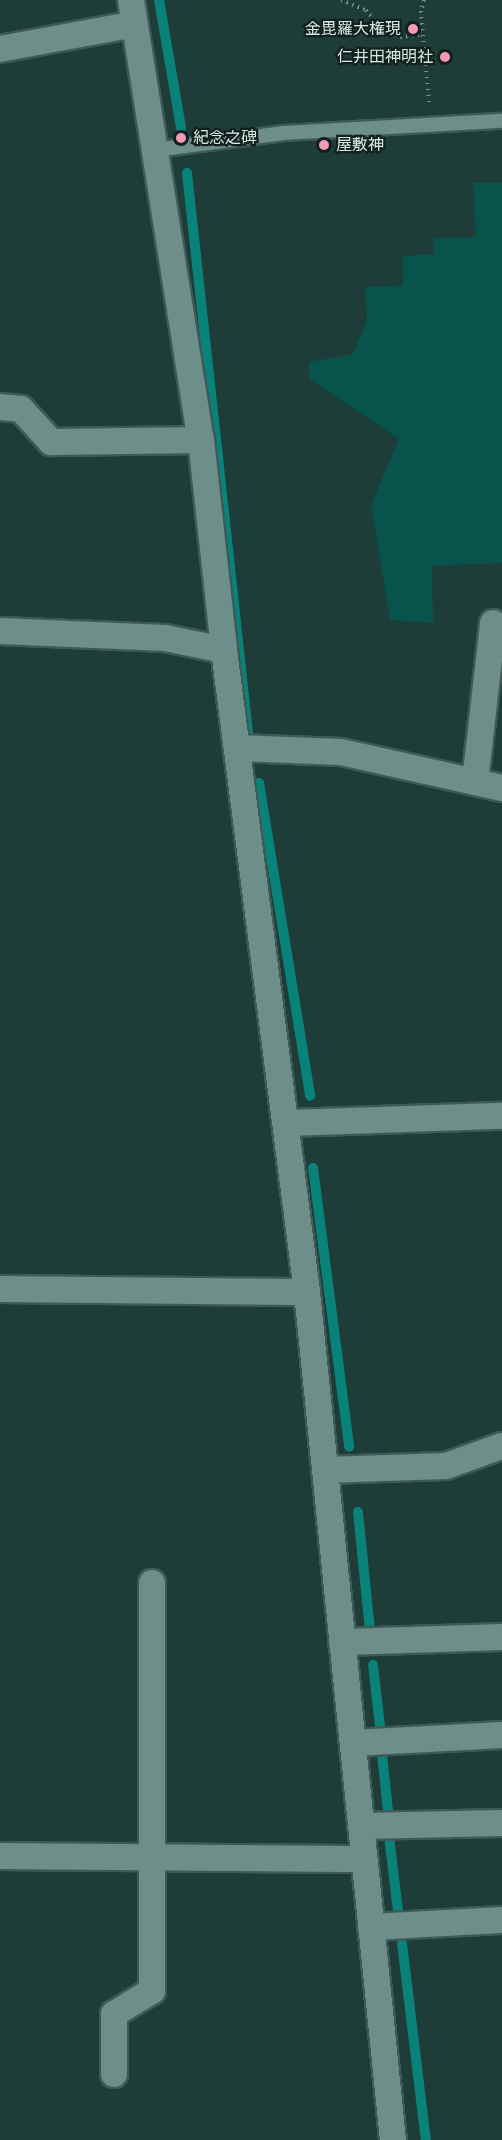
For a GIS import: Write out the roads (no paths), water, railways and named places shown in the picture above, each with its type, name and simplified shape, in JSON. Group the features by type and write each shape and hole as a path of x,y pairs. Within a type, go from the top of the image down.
{"street":[{"path":"0,48 133,12 201,440 224,650 307,1292 393,2140"},
{"path":"0,407 21,409 51,442 201,440"},
{"path":"475,782 493,623"},
{"path":"0,631 165,638 224,650"},
{"path":"238,748 341,752 502,788"},
{"path":"286,1123 502,1116"},
{"path":"0,1289 307,1292"},
{"path":"325,1470 446,1466 502,1446"},
{"path":"114,2074 114,2014 152,1991 152,1583"},
{"path":"342,1642 502,1637"},
{"path":"353,1743 502,1735"},
{"path":"361,1826 502,1823"},
{"path":"0,1856 364,1860"},
{"path":"371,1927 502,1920"}],"lane":[{"path":"155,150 284,133 502,121"}],"waterway":[{"path":"159,0 181,128"},
{"path":"187,173 248,733"},
{"path":"259,783 310,1096"},
{"path":"313,1168 349,1447"},
{"path":"358,1512 370,1631"},
{"path":"373,1665 380,1726"},
{"path":"382,1755 388,1810"},
{"path":"389,1836 398,1911"},
{"path":"402,1943 426,2140"}],"place":[{"name":"金毘羅大権現","path":"413,29"},
{"name":"仁井田神明社","path":"445,57"},
{"name":"紀念之碑","path":"181,138"},
{"name":"屋敷神","path":"324,145"}]}
